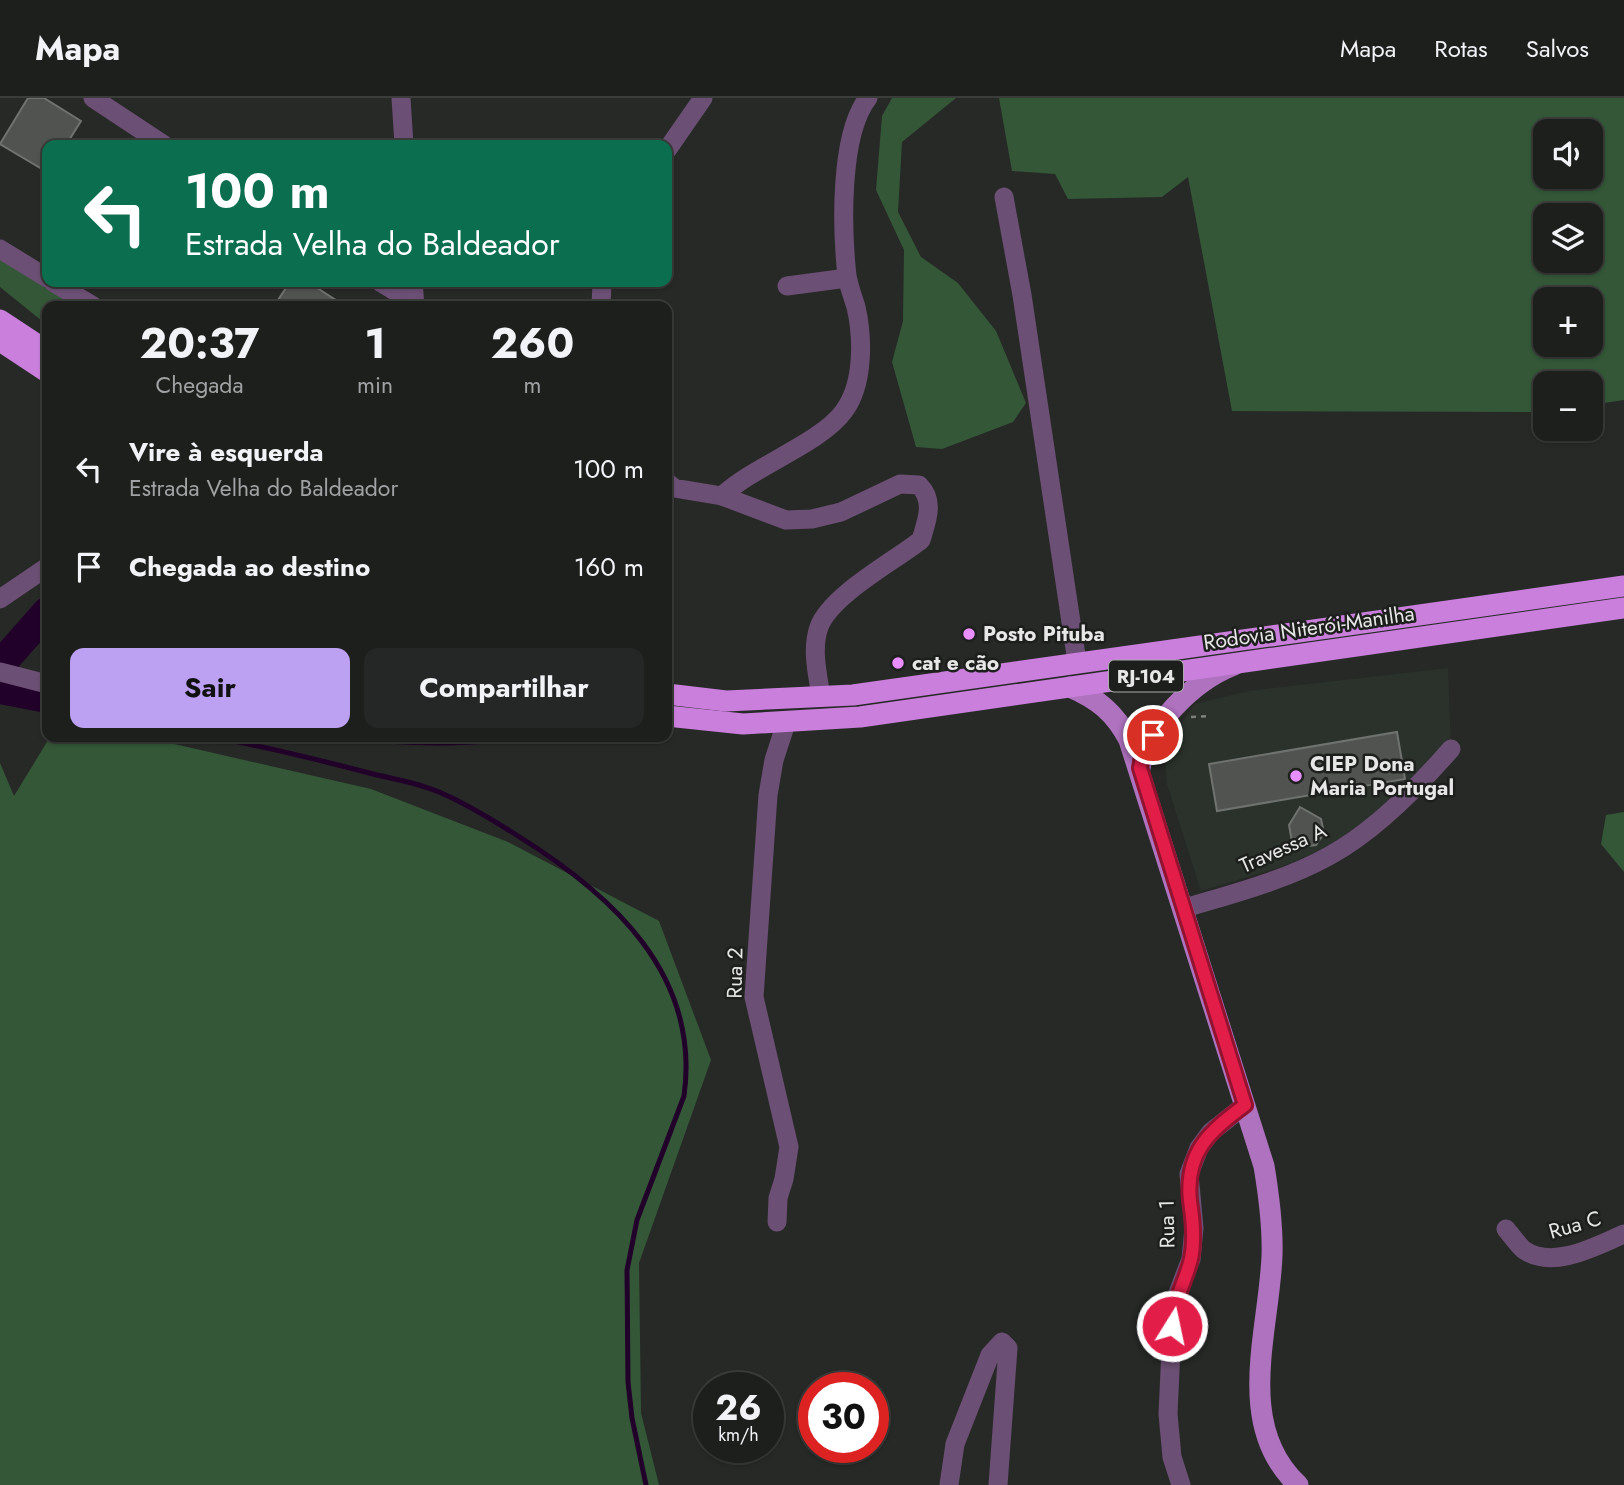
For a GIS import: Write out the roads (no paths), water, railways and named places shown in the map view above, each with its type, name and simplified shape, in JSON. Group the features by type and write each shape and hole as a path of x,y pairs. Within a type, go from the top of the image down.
{"highway":[{"path":"0,320 42,348"},
{"path":"1,343 42,369"},
{"name":"Rodovia Niterói-Manilha","path":"672,695 726,701 821,697 1624,586"},
{"name":"Rodovia Niterói-Manilha","path":"672,717 743,724 860,717 1624,608"}],"main road":[{"path":"1140,768 1143,751 1153,735 1183,700 1220,671 1243,661"},
{"path":"1070,687 1093,697 1120,723 1140,768 1264,1166 1270,1203 1272,1255 1259,1385 1261,1419 1271,1451 1284,1472 1298,1485"}],"street":[{"path":"93,98 156,140"},
{"path":"404,140 402,104 419,98"},
{"path":"672,143 703,98"},
{"path":"722,496 758,468 809,441 844,411 856,383 860,346 856,309 847,278 845,202 850,143 860,107 868,98"},
{"path":"1003,197 1022,295 1077,662"},
{"path":"0,249 42,275"},
{"path":"787,286 847,278"},
{"path":"61,287 85,301"},
{"path":"388,287 409,301"},
{"path":"672,486 722,496 786,520 841,512 900,484 919,485 926,492 930,501 921,540 840,599 820,626 815,648 821,697"},
{"path":"0,599 42,570"},
{"path":"5,675 42,683"},
{"name":"Rua 2","path":"777,1222 778,1198 789,1147 754,997 768,795 774,760 786,723"},
{"name":"Travessa A","path":"1182,909 1251,888 1330,855 1374,824 1451,749"},
{"name":"Rua 1","path":"1181,1485 1172,1457 1168,1415 1173,1306 1191,1259 1194,1228 1189,1174 1199,1148 1210,1132 1245,1105"},
{"name":"Rua C","path":"1506,1229 1525,1250 1543,1257 1558,1258 1624,1234"},
{"path":"949,1485 956,1444 990,1355 1002,1342 1008,1348 998,1485"}],"waterway":[{"path":"0,665 42,618"},
{"path":"0,689 42,697"},
{"path":"237,742 415,784 470,807 553,859 586,884 616,912 642,942 663,975 678,1012 686,1052 684,1096 637,1220 627,1270 628,1382 632,1418 646,1485"},
{"path":"398,742 482,742"}],"place":[{"name":"Posto Pituba","path":"969,634"},
{"name":"cat e cão","path":"898,663"},
{"name":"CIEP Dona Maria Portugal","path":"1296,776"}]}
